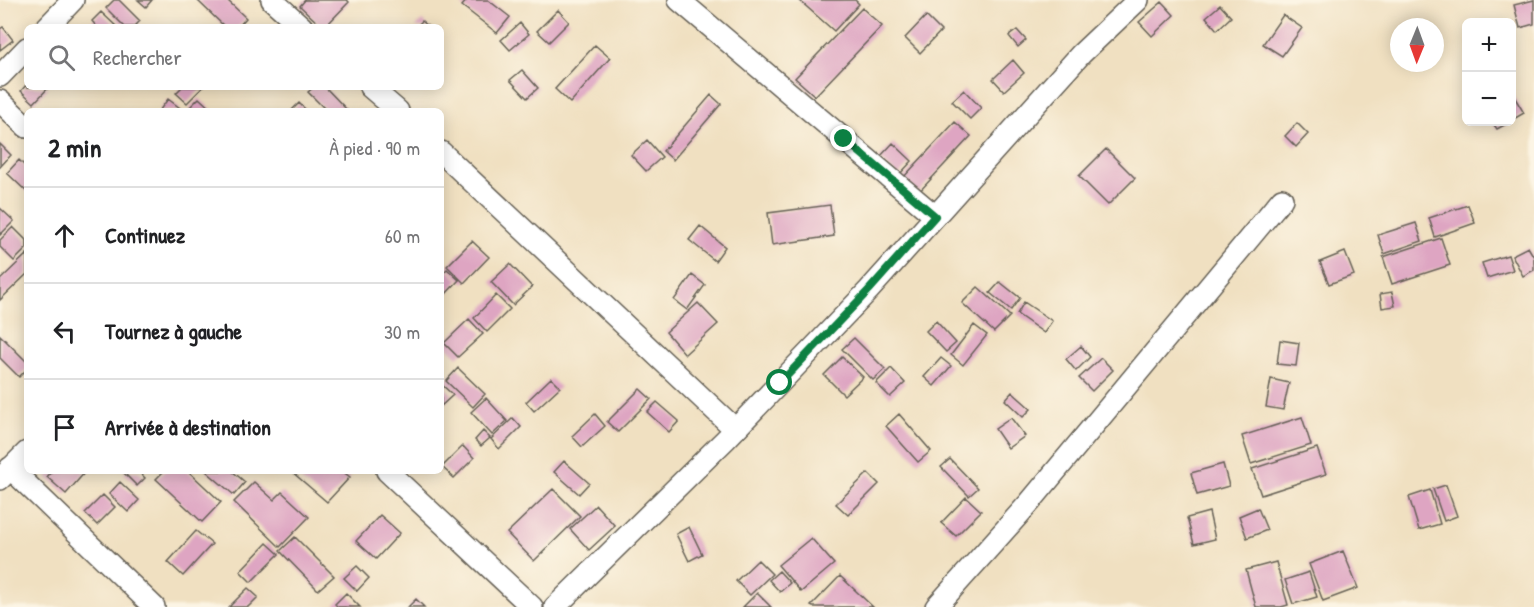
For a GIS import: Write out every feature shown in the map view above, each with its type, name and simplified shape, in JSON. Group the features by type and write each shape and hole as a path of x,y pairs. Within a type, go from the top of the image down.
{"street":[{"path":"50,24 73,0"},
{"path":"272,0 299,24"},
{"path":"679,0 935,216"},
{"path":"555,607 735,429 869,290 1082,54 1138,0"},
{"path":"0,76 24,51"},
{"path":"374,90 394,108"},
{"path":"0,101 24,124"},
{"path":"444,155 735,429"},
{"path":"936,607 1030,502 1282,199"},
{"path":"24,455 5,473 154,607"},
{"path":"390,474 532,607"}],"building":[{"path":"114,0 119,0 140,21 137,24 122,24 106,8"},
{"path":"138,0 152,0 146,7"},
{"path":"197,0 227,0 246,18 241,24 222,24"},
{"path":"305,0 347,0 349,2 328,24 319,24 300,6"},
{"path":"467,0 488,0 510,17 497,33 462,6"},
{"path":"799,0 855,0 859,4 834,31"},
{"path":"1534,0 1534,24 1520,28 1514,5"},
{"path":"1162,2 1174,15 1152,36 1139,22"},
{"path":"1220,5 1231,17 1217,30 1206,17"},
{"path":"862,8 882,26 815,96 795,78"},
{"path":"558,10 569,22 549,42 537,31"},
{"path":"101,12 114,24 94,24 92,21"},
{"path":"1283,15 1302,28 1282,56 1263,44"},
{"path":"926,16 941,31 920,53 905,38"},
{"path":"520,23 529,34 510,50 501,40"},
{"path":"3,27 13,40 0,50 0,29"},
{"path":"1017,30 1026,40 1018,47 1009,36"},
{"path":"595,45 610,58 570,103 555,89"},
{"path":"1013,60 1024,73 1004,91 993,79"},
{"path":"522,70 538,88 527,98 510,80"},
{"path":"24,88 24,90 46,90 34,103 21,91"},
{"path":"179,90 200,90 187,103 176,93"},
{"path":"328,90 345,108 324,108 308,92"},
{"path":"964,90 981,108 970,119 952,101"},
{"path":"711,95 721,104 673,160 663,151"},
{"path":"199,98 210,108 189,108"},
{"path":"168,99 180,108 161,108"},
{"path":"1516,100 1524,113 1516,118"},
{"path":"299,103 304,108 294,108"},
{"path":"955,122 971,136 918,193 902,179"},
{"path":"1297,123 1308,134 1296,147 1285,136"},
{"path":"647,140 662,157 646,171 631,155"},
{"path":"893,143 912,161 898,176 879,158"},
{"path":"0,144 11,155 0,167"},
{"path":"1106,149 1135,178 1108,205 1079,176"},
{"path":"19,160 24,165 24,189 7,173"},
{"path":"830,205 834,236 772,245 768,213"},
{"path":"1468,205 1475,223 1435,237 1429,218"},
{"path":"0,208 14,221 0,235"},
{"path":"1416,223 1422,241 1384,254 1378,235"},
{"path":"700,226 725,247 715,261 689,240"},
{"path":"13,227 24,238 24,251 14,261 0,247 0,240"},
{"path":"1441,238 1450,265 1392,284 1383,257"},
{"path":"472,241 489,257 464,283 447,266"},
{"path":"1528,247 1534,257 1534,270 1523,276 1512,255"},
{"path":"1345,252 1354,275 1329,284 1320,262"},
{"path":"1508,255 1513,270 1487,278 1482,263"},
{"path":"24,257 24,277 0,300 0,280"},
{"path":"510,264 532,287 513,305 491,282"},
{"path":"447,269 459,280 444,296 444,272"},
{"path":"692,275 705,285 687,310 674,300"},
{"path":"1000,282 1020,298 1011,310 990,293"},
{"path":"978,287 1010,316 994,332 962,303"},
{"path":"1392,292 1395,306 1382,308 1380,294"},
{"path":"496,295 510,309 487,332 474,318"},
{"path":"1024,302 1052,321 1044,333 1017,314"},
{"path":"698,303 718,324 685,354 666,332"},
{"path":"469,319 483,334 458,357 444,343"},
{"path":"936,321 956,343 946,352 926,331"},
{"path":"974,325 987,335 963,365 951,355"},
{"path":"0,335 24,359 24,372 19,377 0,358"},
{"path":"854,338 885,369 873,380 842,349"},
{"path":"1280,340 1299,343 1296,366 1277,364"},
{"path":"1081,346 1090,357 1076,371 1066,359"},
{"path":"842,357 863,377 844,395 824,375"},
{"path":"941,358 951,366 934,386 924,377"},
{"path":"1101,358 1113,370 1092,391 1079,378"},
{"path":"458,368 485,394 473,407 446,381"},
{"path":"891,368 905,383 890,397 876,383"},
{"path":"551,378 560,387 534,411 526,402"},
{"path":"1271,379 1289,383 1283,410 1266,407"},
{"path":"444,387 453,395 444,403"},
{"path":"640,389 651,399 618,432 607,422"},
{"path":"1012,392 1031,409 1023,417 1005,400"},
{"path":"486,398 507,421 492,435 471,412"},
{"path":"657,402 679,421 669,432 647,412"},
{"path":"595,414 605,426 582,447 572,436"},
{"path":"899,414 931,451 918,462 886,426"},
{"path":"1302,417 1311,445 1251,464 1242,436"},
{"path":"513,418 521,427 499,449 491,439"},
{"path":"1011,418 1025,436 1008,448 995,429"},
{"path":"483,431 490,438 481,446 475,440"},
{"path":"463,446 474,458 454,478 444,469 444,465"},
{"path":"1317,448 1326,474 1261,495 1252,469"},
{"path":"950,459 978,488 969,496 941,467"},
{"path":"564,461 589,483 579,494 554,472"},
{"path":"1223,464 1229,486 1197,495 1191,473"},
{"path":"868,473 879,484 848,515 836,504"},
{"path":"50,474 83,474 66,494 47,477"},
{"path":"125,474 141,474 145,478 137,486"},
{"path":"161,474 191,474 221,502 202,522 156,479"},
{"path":"210,474 236,474 245,482 234,495"},
{"path":"294,474 346,474 350,477 327,502"},
{"path":"120,482 139,500 128,512 109,494"},
{"path":"254,482 274,500 282,492 309,517 280,547 234,502"},
{"path":"1446,485 1457,516 1444,521 1433,489"},
{"path":"553,489 580,516 534,561 507,533"},
{"path":"1430,490 1440,524 1419,530 1409,497"},
{"path":"103,495 115,507 97,525 85,513"},
{"path":"966,497 981,511 956,536 941,523"},
{"path":"596,505 615,526 589,550 570,529"},
{"path":"1258,508 1267,530 1247,538 1239,516"},
{"path":"1209,512 1215,539 1194,544 1187,518"},
{"path":"380,515 400,533 376,559 356,541"},
{"path":"689,527 702,554 689,561 676,534"},
{"path":"196,531 212,544 183,576 168,562"},
{"path":"295,537 334,576 318,590 280,551"},
{"path":"811,538 834,564 801,592 778,565"},
{"path":"267,543 279,554 251,582 240,571"},
{"path":"1343,551 1358,588 1323,601 1309,564"},
{"path":"758,560 772,574 750,595 736,581"},
{"path":"1276,562 1288,605 1256,607 1246,570"},
{"path":"357,566 369,578 357,591 344,578"},
{"path":"779,571 790,583 780,592 769,580"},
{"path":"1309,572 1317,597 1293,604 1285,580"},
{"path":"840,576 873,607 811,606"},
{"path":"248,588 258,597 248,607 229,607"},
{"path":"346,593 360,607 338,607 335,604"},
{"path":"757,593 771,607 743,607"},
{"path":"416,599 424,607 408,607"}],"route":[{"path":"780,383 869,290 935,216 844,139"}]}
